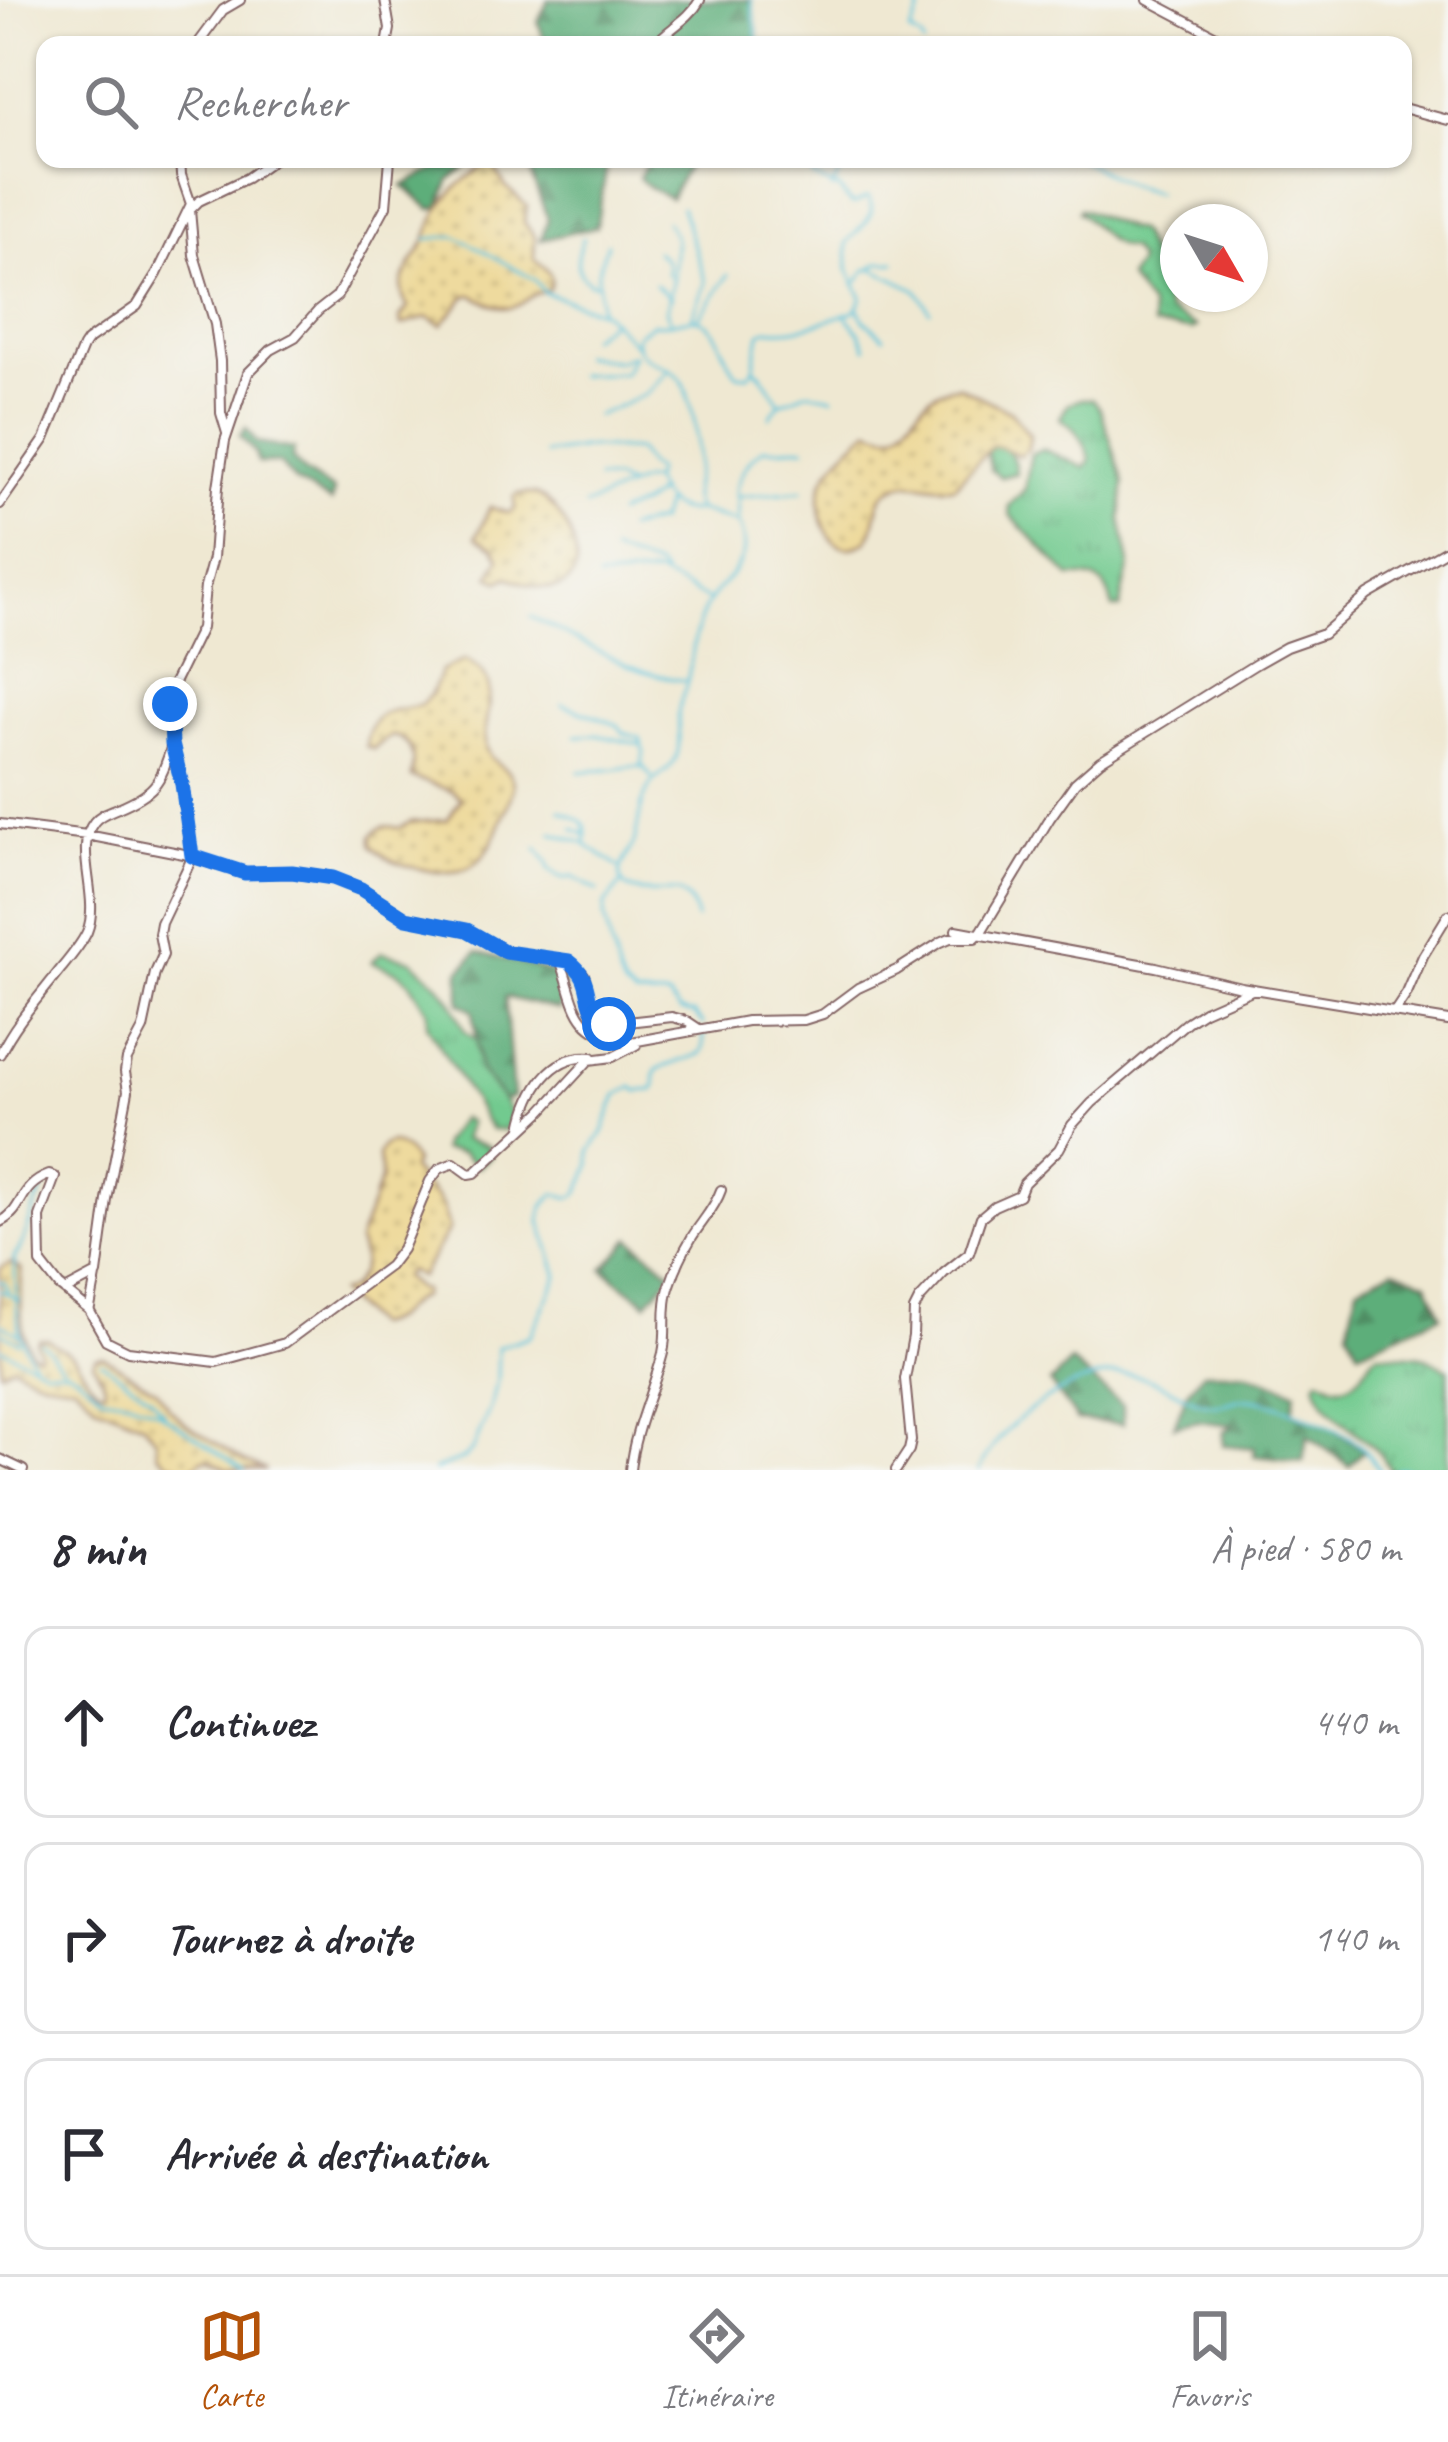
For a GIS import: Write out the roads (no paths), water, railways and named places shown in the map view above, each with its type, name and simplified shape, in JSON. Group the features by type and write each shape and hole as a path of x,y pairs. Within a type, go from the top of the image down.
{"street":[{"path":"204,36 223,10 240,0"},
{"path":"385,0 389,36"},
{"path":"662,36 692,14 700,0"},
{"path":"1148,0 1216,36"},
{"path":"1412,110 1448,120"},
{"path":"181,168 191,205 194,255 214,324 227,435"},
{"path":"0,504 45,439 88,340 137,306 199,201 261,168"},
{"path":"89,1310 128,1090 127,1059 142,1029 163,955 161,923 192,856 172,744 169,693 201,628 222,453 248,373 337,296 386,206 389,168"},
{"path":"560,959 581,1020 626,1043 747,1021 804,1020 823,1014 941,942 975,938 1049,818 1075,783 1100,761 1271,655 1323,634 1368,596 1448,549"},
{"path":"0,1054 87,933 92,905 87,835 98,817 155,787 172,744"},
{"path":"0,824 192,856 245,873 292,872 333,878 361,889 406,918 467,930 506,952 577,966 584,975 591,1008 602,1021 615,1025 672,1018 700,1029"},
{"path":"1394,1012 1448,915"},
{"path":"956,930 1254,989 1448,1021"},
{"path":"896,1470 911,1441 905,1379 919,1300 969,1253 981,1217 994,1205 1019,1195 1092,1103 1187,1022 1254,989"},
{"path":"522,1130 525,1111 541,1080 566,1059 614,1057 643,1041"},
{"path":"0,1222 13,1215 32,1183 55,1177 40,1217 39,1255 45,1271 89,1310 106,1340 128,1351 216,1362 284,1342 389,1266 402,1249 439,1169 454,1163 469,1174 476,1173 580,1068 596,1058"},
{"path":"630,1470 663,1354 668,1289 721,1190"},
{"path":"65,1291 97,1274"},
{"path":"0,1459 22,1470"}],"waterway":[{"path":"751,0 757,36"},
{"path":"896,0 918,5 920,11 910,32 916,36"},
{"path":"811,168 814,177 831,186"},
{"path":"696,919 681,894 634,891 620,875 648,789 677,755 679,708 700,619 741,561 743,538 738,523 697,510 693,492 696,439 685,387 675,373 640,352 637,335 653,323 702,321 715,333 737,374 749,375 760,333 800,328 853,312 862,297 848,269 847,242 866,222 871,204 868,197 849,202 838,187 832,188 842,168"},
{"path":"1096,168 1157,193"},
{"path":"681,207 706,282 692,318"},
{"path":"666,221 675,239 666,311 671,321"},
{"path":"427,239 455,236 471,244 534,279 545,293 603,312 636,345"},
{"path":"583,238 578,268 584,278 596,283"},
{"path":"600,310 598,272 607,243"},
{"path":"656,251 666,260 668,275"},
{"path":"874,266 895,262"},
{"path":"858,281 872,268 917,290 930,311"},
{"path":"699,318 728,275"},
{"path":"655,284 671,298"},
{"path":"858,307 863,319 884,337"},
{"path":"845,314 866,348"},
{"path":"590,337 612,320"},
{"path":"581,355 618,361 631,355"},
{"path":"577,375 624,373 633,355"},
{"path":"754,368 780,403 808,392 833,397"},
{"path":"596,416 646,394 669,370"},
{"path":"770,417 779,404"},
{"path":"545,454 590,447 637,450 656,470 653,479"},
{"path":"737,497 742,473 764,448 805,448"},
{"path":"597,479 629,486"},
{"path":"585,506 652,480 668,504 694,511"},
{"path":"738,520 737,497 802,491"},
{"path":"618,514 658,493"},
{"path":"627,529 659,521 665,503"},
{"path":"612,552 658,568 664,575"},
{"path":"598,579 657,574 709,600"},
{"path":"531,617 626,664 687,681"},
{"path":"562,704 640,738 642,765 652,778"},
{"path":"576,736 639,744"},
{"path":"579,772 642,767"},
{"path":"560,810 585,825 585,844 621,869"},
{"path":"573,829 587,835"},
{"path":"552,833 584,843"},
{"path":"537,848 555,874 573,877 598,891"},
{"path":"621,884 605,904 604,917 624,988 635,996 668,997 680,1011 694,1014 703,1024"},
{"path":"434,1470 463,1459 473,1449 492,1403 498,1347 530,1336 558,1276 541,1222 544,1206 556,1194 571,1198 578,1194 590,1166 590,1152 617,1095 633,1087 653,1090 658,1069 700,1054 704,1034"},
{"path":"33,1361 18,1325 14,1258 46,1184"},
{"path":"0,1281 8,1293"},
{"path":"0,1290 18,1300"},
{"path":"0,1323 19,1334"},
{"path":"0,1331 19,1342"},
{"path":"41,1343 63,1367"},
{"path":"0,1348 45,1369 74,1373 103,1396 156,1410 244,1470"},
{"path":"101,1362 151,1397 164,1414"},
{"path":"979,1470 1005,1432 1045,1400 1068,1387 1115,1375 1148,1379 1206,1404 1244,1399 1285,1408 1356,1442 1380,1470"},
{"path":"1395,1470 1409,1470"}]}
